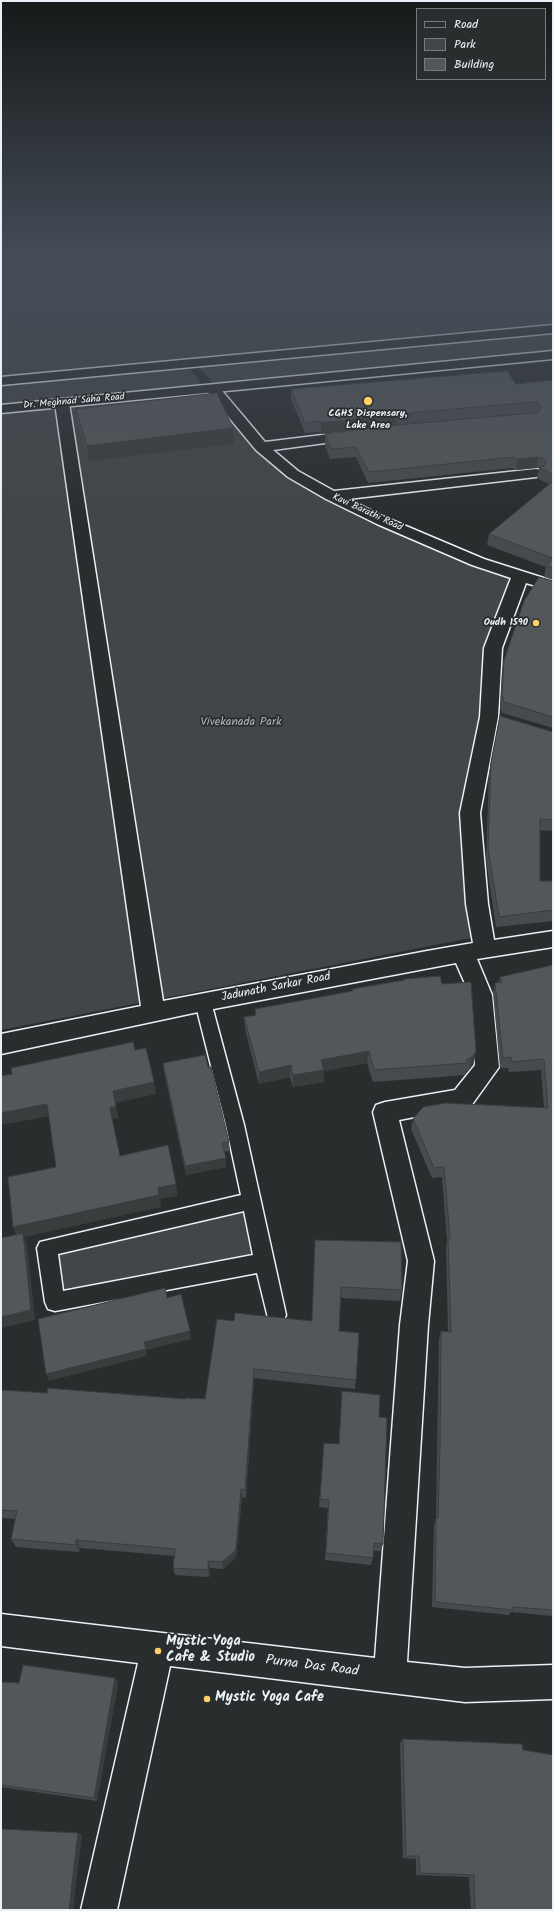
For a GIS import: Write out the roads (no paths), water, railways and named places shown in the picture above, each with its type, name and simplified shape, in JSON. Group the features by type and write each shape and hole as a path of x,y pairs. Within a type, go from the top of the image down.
{"street":[{"path":"1,381 385,345"},
{"path":"293,354 306,380"},
{"name":"Dr. Meghnad Saha Road","path":"1,408 213,389 553,355"},
{"path":"119,370 122,397"},
{"name":"Kavi Barathi Road","path":"213,389 261,447 293,474 331,496 416,536 478,562 553,586"},
{"path":"62,403 154,1012"},
{"path":"261,447 366,434"},
{"path":"331,496 536,473"},
{"path":"485,950 477,904 470,812 496,719 493,648 520,576"},
{"name":"Jadunath Sarkar Road","path":"1,1044 202,1002 463,953 553,939"},
{"path":"390,1676 414,1333 421,1261 385,1112 462,1099 487,1067 481,995 463,953"},
{"name":"Purna Das Road","path":"1,1630 465,1685 553,1682"},
{"path":"99,1910 158,1648"}],"lane":[{"path":"202,1002 235,1125 276,1315"},
{"path":"251,1200 47,1248 55,1302 265,1262"}],"place":[{"name":"CGHS Dispensary, Lake Area","path":"368,401"},
{"name":"Oudh 1590","path":"536,623"},
{"name":"Mystic Yoga Cafe & Studio","path":"158,1651"},
{"name":"Mystic Yoga Cafe","path":"207,1699"}],"park label":[{"name":"Vivekanada Park","path":"241,723"}]}
